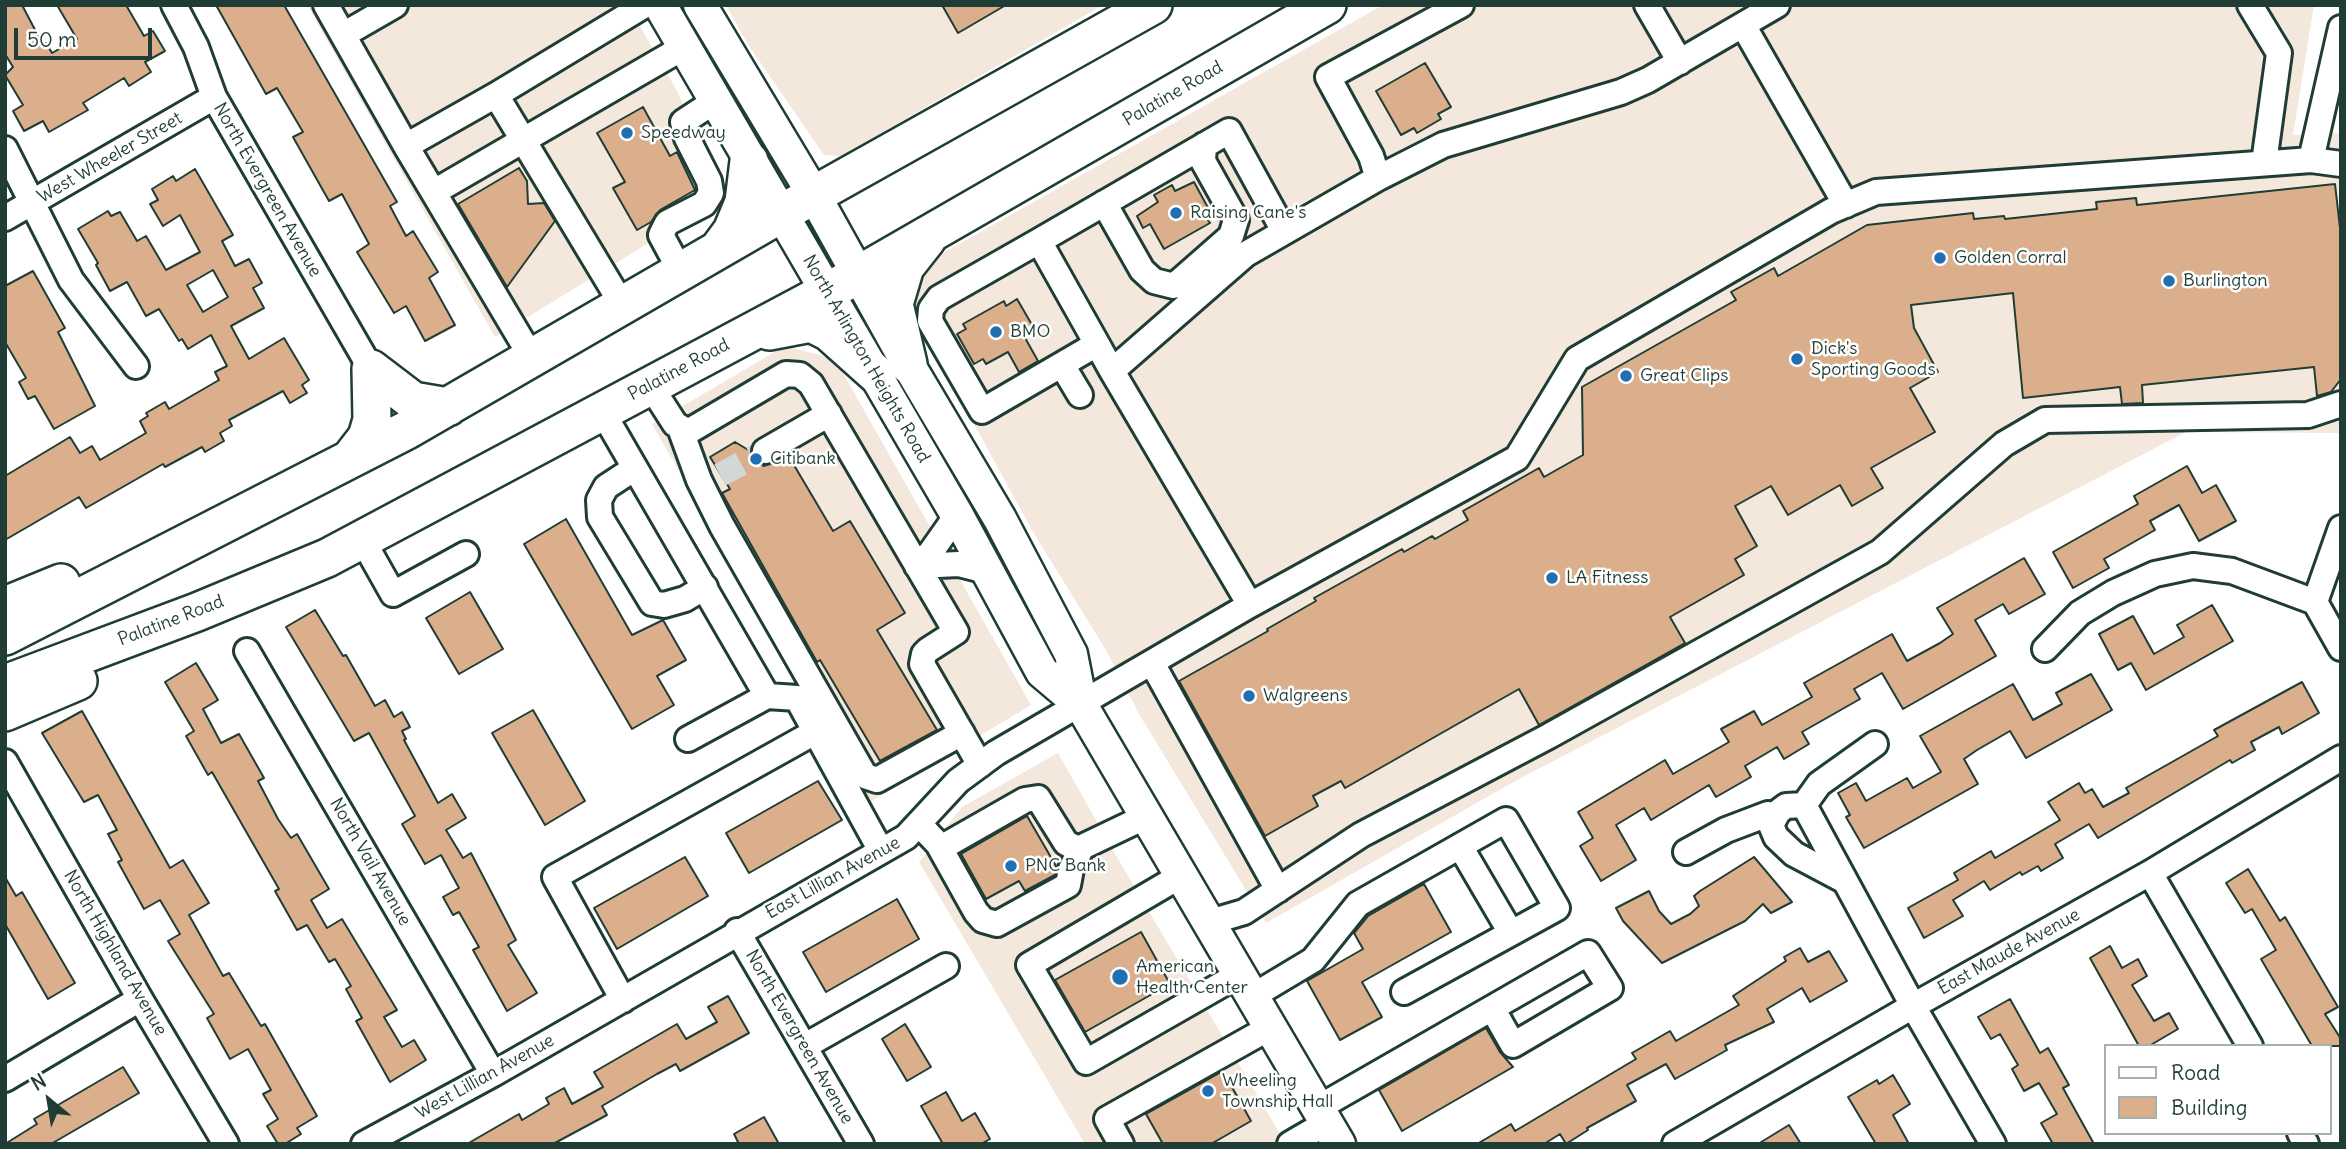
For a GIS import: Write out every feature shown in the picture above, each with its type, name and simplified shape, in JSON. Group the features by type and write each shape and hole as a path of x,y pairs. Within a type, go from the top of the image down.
{"highway":[{"path":"5,636 448,407 782,214 1112,15 1153,5"},
{"name":"Palatine Road","path":"5,684 197,612 327,558 860,274 1327,5"},
{"path":"717,251 732,231 744,202 749,161"},
{"path":"744,335 811,323 892,369 894,304 905,267 932,232"},
{"path":"371,369 413,401 448,407"},
{"path":"350,459 367,437 372,420 371,369"},
{"path":"5,606 282,493"},
{"path":"5,712 213,624 327,558"}],"main road":[{"name":"North Arlington Heights Road","path":"660,5 827,292 892,369 1000,519 1071,654 1081,705"},
{"name":"North Arlington Heights Road","path":"700,5 860,274 892,369 957,515 1042,671 1081,705 1328,1125"}],"street":[{"name":"North Evergreen Avenue","path":"174,5 196,47 214,97 371,369"},
{"path":"326,5 532,358"},
{"path":"343,35 395,5"},
{"path":"406,146 645,5"},
{"path":"1378,178 1371,156 1328,78 1461,5"},
{"path":"1647,5 1680,61"},
{"path":"1112,371 1246,254 1378,178 1443,145 1621,92 1777,5"},
{"path":"2250,5 2279,52 2264,163"},
{"path":"1743,25 1846,205"},
{"path":"2311,160 2341,28"},
{"path":"434,192 684,47"},
{"path":"496,95 525,139 623,306"},
{"name":"West Wheeler Street","path":"5,218 214,97"},
{"path":"681,272 662,235 667,223 704,204 711,193 709,181 687,138 683,122 715,102"},
{"path":"1097,344 982,411 930,321 930,309 939,298 1229,131 1284,231"},
{"path":"1110,199 1132,270 1154,281 1174,286 1231,236 1236,220 1203,160 1204,145"},
{"path":"5,149 71,280 136,366"},
{"name":"East Lillian Avenue","path":"615,1005 737,931 906,837 958,781 980,765 1250,605 1517,458 1577,359 1846,205 1876,192 2311,160 2341,164"},
{"path":"1176,162 1192,168 1226,226 1232,228"},
{"path":"1110,199 1154,262 1188,274"},
{"path":"1039,241 1250,605"},
{"path":"1062,365 1080,396"},
{"path":"680,428 691,430 793,373 811,384 956,632 928,650 922,659 980,765"},
{"path":"650,385 680,428 711,481 722,526 865,776 877,780 962,733"},
{"path":"1210,922 1244,912 1361,835 1549,736 1880,552 2004,444 2045,420 2308,415 2341,404"},
{"path":"602,411 767,696"},
{"path":"765,451 829,414"},
{"path":"635,468 606,487 599,500 600,517 652,603 664,605 685,599 705,587"},
{"path":"918,566 957,515"},
{"path":"2315,602 2341,528"},
{"path":"362,539 393,594 466,554"},
{"path":"918,566 959,564 987,571"},
{"path":"2045,649 2080,613 2113,593 2155,574 2193,566 2232,571 2315,602 2341,648"},
{"name":"North Vail Avenue","path":"247,651 493,1074"},
{"path":"1152,663 1278,890"},
{"path":"688,739 767,696 797,698 881,851"},
{"path":"615,1005 555,877 816,733"},
{"path":"1804,805 1819,784 1875,744"},
{"name":"East Maude Avenue","path":"1686,1141 1913,1006 2150,873 2341,758"},
{"name":"North Highland Avenue","path":"5,761 226,1144"},
{"path":"938,844 946,845 1032,797 1043,802 1066,843 1081,849"},
{"path":"1804,805 1786,806 1774,817 1771,825 1776,837 1794,854 1845,881"},
{"path":"1804,805 1913,1006 1993,1144"},
{"path":"1686,852 1706,839 1757,818 1768,814 1774,817"},
{"path":"919,824 938,844 976,912 983,920 997,924 1068,885 1071,869 1081,849 1147,816"},
{"path":"1182,875 1030,965 1086,1062 1246,985 1313,960 1358,904 1506,820 1557,908 1404,992"},
{"path":"1460,846 1511,933"},
{"path":"2150,873 2249,1044"},
{"name":"North Evergreen Avenue","path":"737,931 861,1144"},
{"path":"804,1046 946,966"},
{"path":"5,1079 140,999"},
{"name":"West Lillian Avenue","path":"364,1144 402,1135 493,1074 615,1005"},
{"path":"1290,1144 1328,1125 1492,1008"},
{"path":"1121,1144 1107,1119 1271,1027"}],"shaded area":[{"path":"307,5 628,5 677,91 724,197 495,337"},
{"path":"726,5 1103,5 841,156 824,155 749,46"},
{"path":"1383,5 2314,5 2293,135 2341,133 2341,433 2186,432 1517,780 1266,923 1139,714 1106,650 1033,532 916,318 918,280 929,261"},
{"path":"785,346 835,359 1031,705 870,802 652,424"},
{"path":"1058,753 1286,1144 1085,1144 919,862 962,807"}],"building":[{"path":"5,5 22,5 43,45 46,43 52,53 77,39 57,5 126,5 144,36 153,31 165,51 145,62 151,72 129,86 124,78 83,103 88,110 49,132 43,121 24,131 13,111 23,105 5,75 13,67 5,54"},
{"path":"216,5 284,5 397,202 390,206 406,236 413,231 438,272 429,278 455,325 425,341 406,306 394,313 357,252 369,244 342,194 329,201 293,137 303,132 277,88 266,94"},
{"path":"942,5 1006,5 958,33"},
{"path":"1425,63 1451,107 1438,114 1441,119 1417,133 1414,128 1401,135 1376,91"},
{"name":"Speedway","path":"643,107 670,156 677,152 695,190 660,210 651,222 637,230 613,188 625,182 597,133"},
{"path":"519,168 527,181 528,204 544,203 555,221 507,287 458,204"},
{"path":"195,169 233,235 222,241 235,266 249,259 262,283 253,288 264,308 231,326 249,359 284,338 309,380 302,385 307,393 290,403 283,391 229,420 232,426 220,433 224,441 205,452 202,447 165,467 163,464 86,508 79,497 5,540 5,476 70,437 80,453 92,446 100,460 146,433 140,421 148,416 146,413 165,402 169,409 219,380 215,372 227,366 211,335 188,349 182,339 179,341 159,309 146,316 127,282 110,291 96,265 98,263 78,229 108,211 111,216 120,212 137,241 146,236 166,270 200,252 180,215 163,226 150,204 158,200 152,189 173,176 176,181","holes":["213,270 228,297 203,312 187,285"]},
{"name":"Raising Cane's","path":"1194,182 1213,217 1208,220 1210,223 1164,249 1150,224 1143,228 1137,216 1158,202 1154,195 1172,185 1175,191"},
{"path":"2335,184 2341,237 2341,379 2331,392 2317,396 2314,367 2142,385 2143,403 2122,404 2120,387 2023,398 2013,293 1911,305 1914,328 1938,372 1910,388 1935,432 1871,468 1883,488 1852,506 1840,485 1788,515 1771,486 1735,506 1757,546 1735,559 1744,575 1670,617 1685,643 1539,725 1519,689 1345,788 1341,781 1313,796 1318,806 1265,836 1179,681 1268,631 1267,629 1316,601 1314,598 1402,549 1404,552 1432,536 1435,539 1468,520 1463,511 1539,468 1544,477 1583,455 1582,387 1736,300 1731,292 1774,268 1778,276 1867,225 1973,213 1974,219 2004,216 2005,219 2097,209 2096,202 2136,198 2137,205"},
{"path":"33,271 65,328 58,332 95,406 54,429 35,396 28,399 19,382 26,378 5,342 5,286"},
{"name":"BMO","path":"1017,299 1035,330 1024,336 1038,361 1019,372 1008,352 986,364 983,359 974,364 957,334 966,329 963,324 1004,301 1006,306"},
{"path":"735,442 750,451 757,463 764,466 788,455 833,531 850,521 905,613 877,630 937,730 880,761 820,660 817,662 722,493 730,489 710,457"},
{"path":"2187,466 2202,493 2216,485 2236,521 2199,541 2179,505 2150,521 2155,530 2104,559 2109,568 2073,588 2053,552 2138,504 2134,496"},
{"path":"566,519 632,635 663,620 686,660 657,676 674,705 632,729 524,544"},
{"path":"2024,558 2045,594 2009,614 2003,604 1975,620 1996,656 1903,709 1882,673 1854,689 1860,699 1802,732 1809,744 1784,759 1777,747 1745,766 1751,777 1716,797 1709,785 1651,820 1644,808 1616,825 1636,860 1601,881 1580,846 1593,838 1578,812 1665,760 1673,774 1729,742 1721,729 1754,711 1762,725 1812,697 1804,683 1892,634 1907,661 1940,643 1953,634 1937,608"},
{"path":"470,592 503,649 459,674 426,618"},
{"path":"2212,605 2233,641 2146,690 2131,663 2118,670 2099,634 2133,616 2154,654 2184,637 2177,625"},
{"path":"315,610 343,656 346,655 375,706 385,700 394,717 402,712 410,727 402,731 406,739 404,740 438,803 452,794 466,818 446,830 463,858 471,853 516,940 508,945 537,993 507,1011 473,950 479,947 459,912 453,915 443,897 459,888 441,855 425,864 402,824 415,816 369,733 354,741 286,627"},
{"path":"196,663 218,700 203,709 221,743 239,734 264,778 258,781 278,819 291,838 297,834 329,889 311,900 327,928 342,919 397,1010 384,1017 402,1047 414,1040 426,1060 390,1082 356,1021 362,1018 346,989 351,986 335,959 329,962 307,925 297,930 275,891 279,889 212,772 208,775 186,736 194,731 165,682"},
{"path":"2091,674 2112,710 2026,758 2010,731 1964,759 1978,784 1864,848 1846,817 1850,815 1838,793 1856,783 1866,801 1907,778 1913,788 1941,772 1920,736 2013,684 2033,720 2062,704 2056,693"},
{"path":"2302,682 2319,713 2282,734 2279,727 2251,742 2255,750 2232,763 2230,760 2098,838 2089,824 2055,844 2063,858 2041,871 2038,866 2022,875 2020,872 1990,890 1984,881 1953,900 1963,916 1924,938 1908,908 1958,880 1954,873 1991,851 1995,858 2060,820 2048,802 2079,783 2085,793 2092,789 2103,807 2129,793 2126,788 2218,736 2214,730"},
{"path":"533,710 585,801 545,825 492,733"},
{"path":"82,711 170,868 183,860 209,903 189,915 223,976 229,973 261,1026 265,1024 317,1116 297,1128 301,1134 285,1144 278,1144 267,1126 278,1119 263,1094 271,1090 248,1049 230,1059 207,1018 214,1014 168,941 180,934 160,900 144,909 118,862 122,860 108,834 117,830 98,795 84,802 42,733"},
{"path":"818,781 842,820 749,873 726,833"},
{"name":"PNC Bank","path":"1027,816 1056,866 1055,875 1025,891 1019,881 986,899 961,854"},
{"path":"685,857 708,896 617,949 594,908"},
{"path":"1754,857 1792,902 1771,913 1763,904 1745,921 1662,963 1623,921 1616,908 1649,891 1659,911 1671,924 1699,906 1694,896 1700,891"},
{"path":"2248,869 2280,921 2285,917 2338,1007 2325,1014 2341,1039 2341,1046 2311,1044 2261,959 2276,950 2252,909 2245,913 2226,883"},
{"path":"5,877 16,896 22,892 75,983 48,999 5,924"},
{"path":"1424,884 1451,932 1362,982 1382,1017 1340,1040 1307,981 1363,949 1354,933 1368,916"},
{"path":"897,899 919,939 826,992 803,952"},
{"path":"1141,932 1170,984 1085,1032 1055,980"},
{"path":"2110,946 2122,968 2138,959 2147,976 2132,985 2154,1021 2169,1013 2178,1029 2152,1044 2138,1044 2090,958"},
{"path":"1800,948 1808,962 1829,951 1847,981 1810,1002 1802,988 1767,1009 1774,1022 1725,1045 1727,1050 1675,1079 1666,1064 1627,1085 1636,1101 1587,1128 1588,1130 1566,1144 1560,1134 1544,1144 1477,1144 1511,1124 1515,1131 1636,1059 1632,1053 1670,1031 1676,1041 1739,1005 1733,996 1786,961 1784,957"},
{"path":"728,996 749,1033 680,1071 676,1064 657,1074 602,1106 607,1115 553,1144 467,1144 519,1114 522,1120 549,1104 546,1098 564,1088 572,1104 603,1087 594,1072 677,1024 686,1039 717,1022 708,1007"},
{"path":"2010,999 2040,1053 2048,1048 2069,1085 2063,1088 2094,1144 2053,1144 2041,1123 2057,1114 2039,1083 2024,1091 2012,1069 2018,1065 2000,1034 1991,1039 1978,1017"},
{"path":"905,1024 931,1067 907,1081 882,1039"},
{"path":"1486,1028 1500,1052 1513,1067 1402,1131 1379,1090"},
{"path":"123,1067 139,1093 51,1144 5,1144 37,1124 34,1119"},
{"name":"Wheeling Township Hall","path":"1223,1071 1251,1121 1211,1144 1163,1144 1146,1114"},
{"path":"1893,1075 1910,1104 1893,1115 1909,1144 1876,1144 1848,1097 1877,1080 1879,1084"},
{"path":"946,1092 962,1121 975,1113 990,1139 981,1144 943,1144 921,1106"},
{"path":"764,1117 779,1144 739,1144 734,1134"},
{"path":"1789,1125 1801,1144 1758,1144"}],"tunnel":[{"path":"720,475 765,451"}],"place":[{"name":"Speedway","path":"627,133"},
{"name":"Raising Cane's","path":"1176,213"},
{"name":"Golden Corral","path":"1940,258"},
{"name":"Burlington","path":"2169,281"},
{"name":"BMO","path":"996,332"},
{"name":"Dick's Sporting Goods","path":"1797,359"},
{"name":"Great Clips","path":"1626,376"},
{"name":"Citibank","path":"756,459"},
{"name":"LA Fitness","path":"1552,578"},
{"name":"Walgreens","path":"1249,696"},
{"name":"PNC Bank","path":"1011,866"},
{"name":"American Health Center","path":"1120,977"},
{"name":"Wheeling Township Hall","path":"1208,1091"}]}
